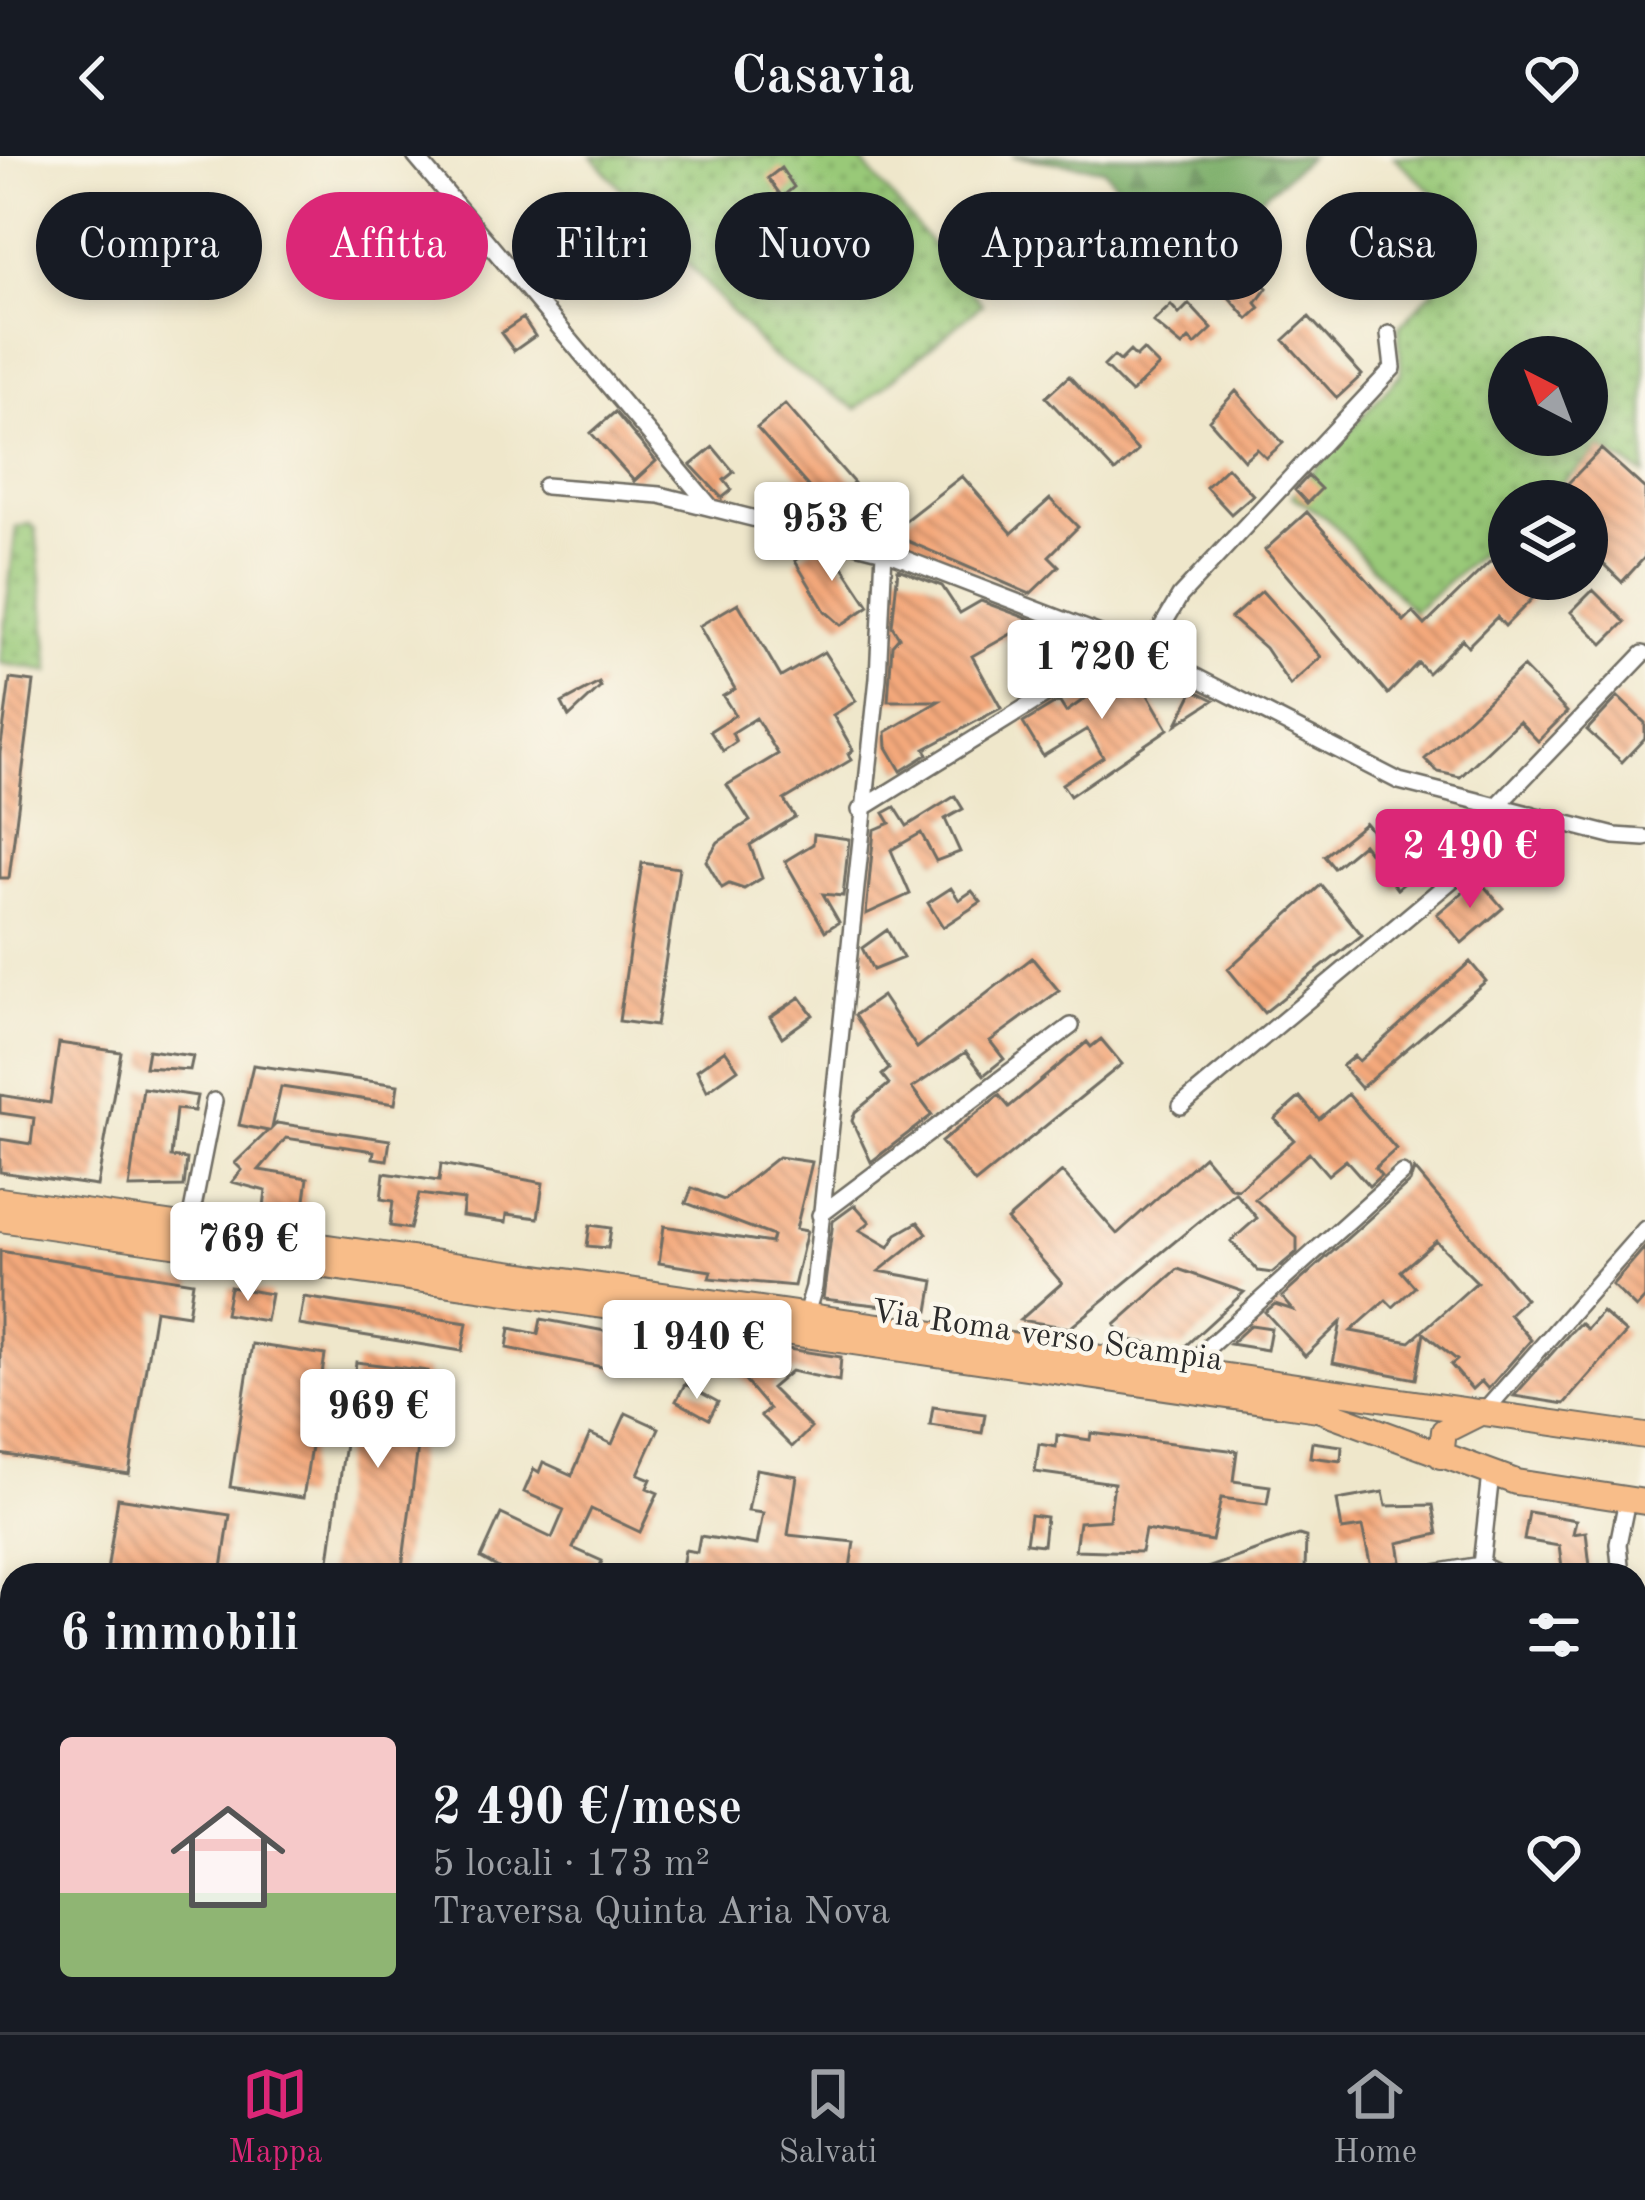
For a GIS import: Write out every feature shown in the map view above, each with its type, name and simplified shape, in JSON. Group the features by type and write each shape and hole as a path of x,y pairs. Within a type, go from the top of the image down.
{"main road":[{"name":"Via Roma verso Scampia","path":"0,1200 187,1236 1318,1409 1491,1474 1636,1501"},
{"name":"Via Roma verso Scampia","path":"0,1219 187,1236 806,1314 1645,1436"},
{"path":"1441,1456 1444,1431 1484,1412"}],"street":[{"path":"415,156 709,505"},
{"path":"1147,652 1180,596 1393,368 1389,334"},
{"path":"545,486 709,505 884,551 1147,652 1399,781 1532,814 1642,834"},
{"path":"806,1314 878,678 884,551"},
{"path":"860,810 1126,645"},
{"path":"1496,806 1643,654"},
{"path":"1180,1106 1532,814"},
{"path":"820,1215 1071,1026"},
{"path":"187,1236 214,1101"},
{"path":"1185,1368 1402,1173"},
{"path":"1484,1412 1645,1229"},
{"path":"1481,1563 1491,1474"},
{"path":"1620,1563 1618,1544 1636,1501"}],"green space":[{"path":"592,156 857,156 887,192 715,192 715,294 691,267 691,192 624,192"},
{"path":"1012,156 1310,156 1267,192 1122,192 1104,169"},
{"path":"1393,156 1645,156 1645,475 1608,453 1608,336 1488,336 1488,456 1593,456 1565,480 1488,480 1488,547 1413,612 1328,519 1292,496 1401,373 1399,327 1424,300 1477,300 1477,192 1433,192"},
{"path":"914,223 938,252 938,300 979,300 982,304 857,409 770,355 721,300 914,300"},
{"path":"30,524 36,529 50,672 0,663 16,528"}],"building":[{"path":"781,168 794,187 778,192 768,178"},
{"path":"1231,300 1258,300 1260,308 1248,319"},
{"path":"1189,304 1212,329 1195,345 1189,339 1182,346 1153,322 1171,305 1179,314"},
{"path":"1309,317 1362,375 1337,398 1284,340"},
{"path":"523,318 535,336 514,351 501,333"},
{"path":"1143,350 1159,366 1131,393 1104,366 1114,356 1120,361 1130,351 1136,357"},
{"path":"1069,376 1138,451 1115,472 1046,397"},
{"path":"1236,391 1283,443 1266,458 1257,449 1244,460 1209,420"},
{"path":"785,404 854,483 826,507 757,428"},
{"path":"615,412 656,461 634,481 591,433"},
{"path":"713,447 734,472 724,480 732,490 722,498 691,465"},
{"path":"1608,455 1645,489 1645,557 1622,582 1608,568 1608,480 1571,480 1594,456"},
{"path":"1227,467 1253,495 1231,514 1206,487"},
{"path":"962,476 1012,533 1050,499 1078,527 1049,556 1059,566 1030,594 889,533"},
{"path":"1308,476 1321,489 1307,503 1295,490"},
{"path":"1307,512 1404,621 1413,612 1425,625 1488,564 1488,600 1531,600 1505,626 1497,617 1468,646 1462,639 1428,673 1418,663 1388,694 1265,550"},
{"path":"816,546 832,550 869,606 841,625 825,611 795,561"},
{"path":"898,569 942,586 960,613 981,601 1034,621 972,656 1001,708 925,749 928,754 901,771 887,747 886,732 939,701 888,701 892,645 899,637 892,626"},
{"path":"1262,591 1321,657 1290,685 1265,648 1231,618"},
{"path":"1583,600 1603,600 1625,622 1603,644 1571,612"},
{"path":"738,603 781,677 824,652 856,701 833,715 853,750 848,754 851,760 784,800 795,817 750,845 762,878 744,889 729,884 722,888 706,861 718,842 750,821 727,785 778,754 756,718 732,733 736,742 723,751 710,731 735,715 723,696 735,689 699,626"},
{"path":"1127,659 1168,729 1070,796 1062,784 1103,757 1087,729 1043,756 1023,723 1059,701 1066,712 1090,695 1084,685"},
{"path":"1523,667 1567,712 1538,741 1519,721 1460,777 1438,772 1425,759"},
{"path":"10,679 34,682 9,878 0,878 0,753"},
{"path":"599,683 601,687 569,717 562,703"},
{"path":"1194,690 1214,700 1177,724"},
{"path":"1618,697 1645,723 1645,738 1622,762 1587,730"},
{"path":"955,796 963,809 945,819 960,852 936,861 921,833 891,850 910,894 866,914 874,830 890,823 884,813 895,807 907,826"},
{"path":"1365,823 1410,878 1397,889 1363,844 1334,868 1324,856"},
{"path":"814,834 849,839 843,896 823,894 839,922 825,931 785,861 813,844"},
{"path":"642,863 679,868 656,1026 619,1021"},
{"path":"1478,879 1503,908 1462,943 1437,914"},
{"path":"1321,885 1362,935 1264,1013 1228,969"},
{"path":"951,888 959,900 972,891 981,902 943,927 928,903"},
{"path":"887,930 903,958 873,970 862,948"},
{"path":"1032,958 1059,991 990,1041 1004,1059 984,1075 966,1052 912,1088 932,1115 871,1162 852,1121 855,1112 889,1084 882,1075 889,1069 855,1015 882,996 917,1048"},
{"path":"1470,962 1486,981 1361,1088 1342,1066 1354,1056 1359,1061"},
{"path":"800,997 813,1015 782,1037 770,1017"},
{"path":"1101,1039 1122,1064 975,1183 941,1142 999,1095 1009,1107 1087,1042 1091,1047"},
{"path":"59,1043 121,1052 97,1186 0,1172 0,1139 31,1144 34,1118 0,1113 0,1095 50,1103"},
{"path":"148,1050 193,1056 190,1070 145,1067"},
{"path":"725,1050 738,1069 707,1091 697,1070"},
{"path":"253,1065 398,1085 395,1104 281,1087 272,1128 277,1123 390,1140 387,1160 373,1158 374,1151 286,1138 259,1170 308,1178 302,1221 263,1216 266,1191 232,1182 242,1170 235,1163 268,1131 239,1125"},
{"path":"143,1088 197,1096 194,1111 176,1109 171,1157 187,1159 184,1187 129,1188"},
{"path":"1348,1094 1396,1149 1375,1168 1381,1175 1369,1186 1346,1160 1328,1175 1309,1153 1255,1199 1297,1238 1297,1252 1272,1273 1258,1271 1231,1241 1257,1218 1235,1192 1070,1328 1020,1320 1062,1283 1007,1220 1062,1172 1117,1234 1204,1156 1231,1188 1238,1189 1294,1140 1275,1119 1300,1097 1319,1119"},
{"path":"778,1157 812,1162 796,1229 807,1231 794,1286 709,1278 711,1271 659,1263 664,1226 771,1243 773,1236 686,1203 692,1188 724,1200"},
{"path":"441,1164 543,1183 538,1218 507,1214 506,1222 462,1216 464,1200 419,1194 410,1229 390,1226 393,1201 381,1199 384,1173 439,1181"},
{"path":"1414,1169 1525,1299 1509,1314 1531,1340 1488,1389 1481,1381 1472,1389 1451,1365 1457,1360 1424,1333 1416,1379 1333,1363 1341,1322 1305,1356 1265,1312 1275,1304 1293,1310 1282,1297 1410,1182","holes":["1436,1241 1477,1282 1410,1342 1351,1331 1386,1300 1393,1307 1415,1287 1401,1271"]},
{"path":"855,1205 870,1222 860,1230 889,1247 897,1234 918,1222 927,1233 879,1271 934,1281 929,1311 823,1299 833,1221"},
{"path":"590,1225 611,1228 608,1248 587,1246"},
{"path":"1645,1247 1645,1298 1636,1308 1612,1285"},
{"path":"0,1251 193,1282 188,1315 155,1310 129,1474 0,1454"},
{"path":"1178,1269 1244,1292 1183,1348 1128,1340 1115,1325"},
{"path":"230,1287 271,1294 266,1321 225,1314"},
{"path":"304,1297 467,1323 462,1351 299,1325"},
{"path":"1602,1312 1626,1333 1564,1404 1514,1396 1580,1323 1587,1329"},
{"path":"541,1319 637,1337 617,1370 507,1348 510,1328 538,1334"},
{"path":"1251,1325 1271,1328 1267,1350 1230,1344"},
{"path":"252,1344 325,1355 303,1498 230,1487"},
{"path":"768,1346 841,1357 839,1381 791,1371 771,1388 811,1428 792,1447 761,1416 769,1409 738,1373"},
{"path":"356,1362 428,1371 403,1563 329,1563"},
{"path":"685,1384 718,1402 709,1419 676,1401"},
{"path":"933,1407 985,1414 982,1433 930,1425"},
{"path":"626,1413 659,1428 638,1474 651,1479 647,1488 658,1493 640,1532 591,1509 573,1548 601,1563 490,1563 481,1558 501,1514 552,1538 564,1510 524,1492 534,1469 539,1472 543,1462 572,1475 590,1434 612,1444"},
{"path":"1091,1433 1237,1451 1233,1481 1270,1486 1267,1504 1221,1498 1212,1541 1145,1530 1141,1552 1075,1550 1079,1522 1109,1520 1114,1483 1035,1472 1039,1444 1056,1447 1057,1435 1090,1440"},
{"path":"1312,1442 1342,1446 1341,1461 1310,1457"},
{"path":"756,1469 797,1476 788,1535 854,1542 851,1563 683,1563 685,1550 697,1552 700,1536 757,1545 763,1513 748,1511"},
{"path":"1383,1492 1386,1506 1433,1505 1438,1534 1398,1543 1401,1562 1370,1563 1362,1527 1342,1530 1337,1500"},
{"path":"118,1498 230,1515 223,1563 108,1563"},
{"path":"1529,1512 1576,1520 1573,1534 1586,1532 1590,1563 1561,1563 1559,1546 1524,1540"},
{"path":"1030,1515 1046,1517 1043,1545 1026,1543"},
{"path":"1299,1535 1306,1537 1305,1563 1221,1563"}]}
